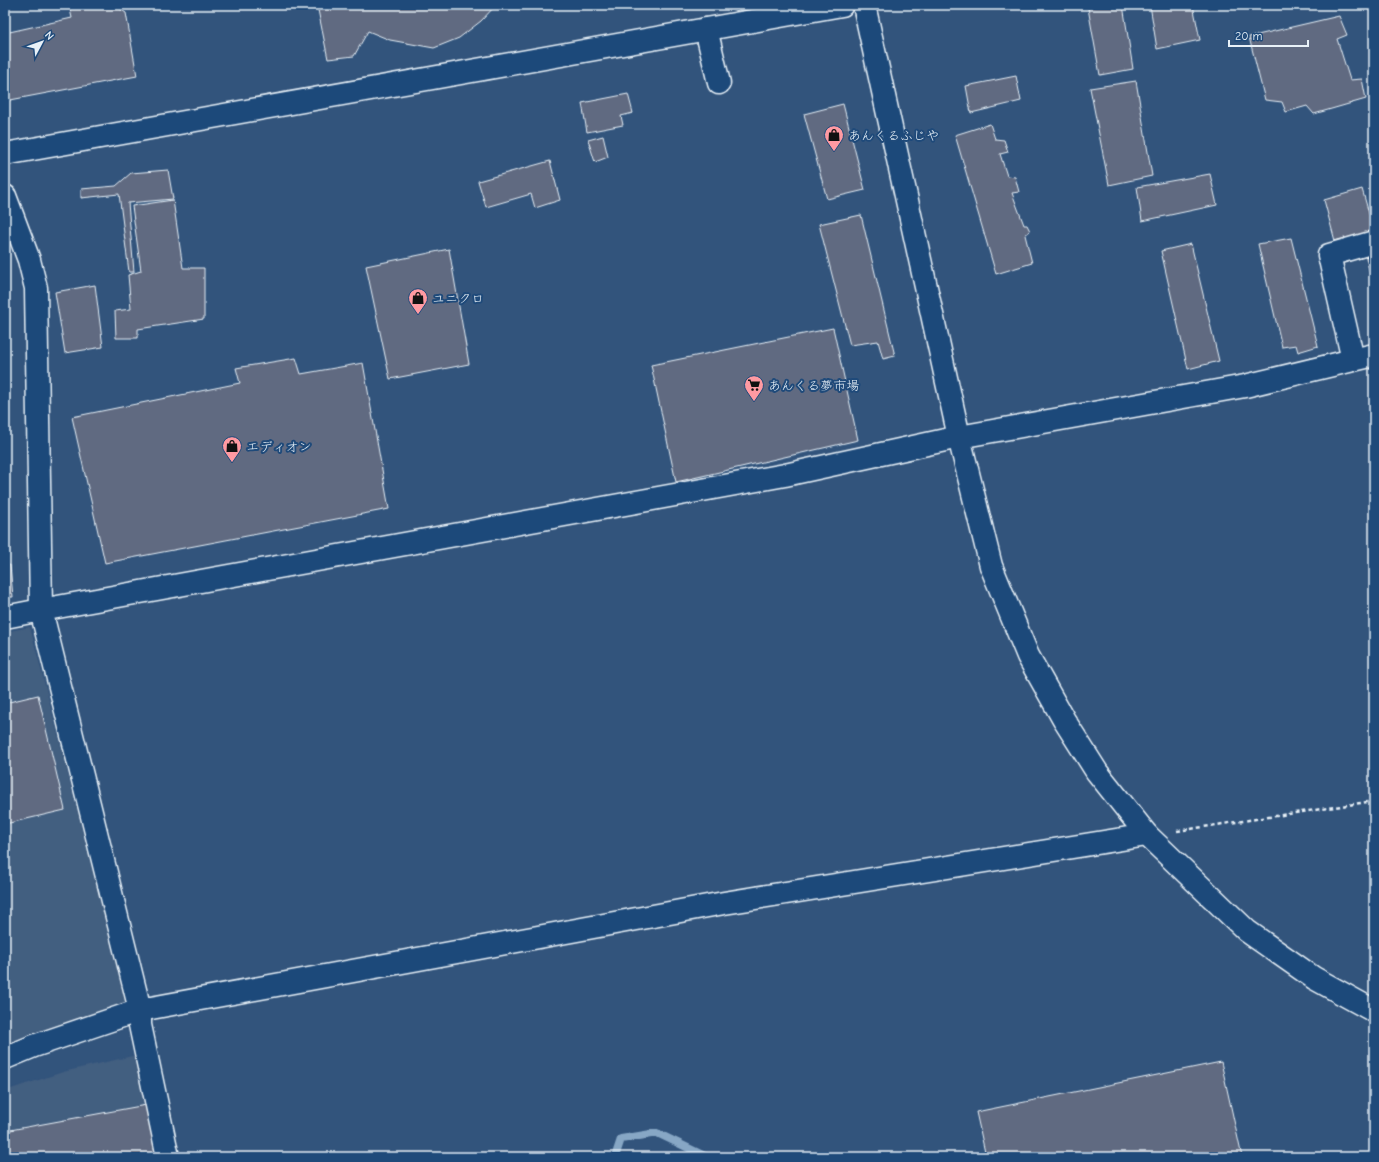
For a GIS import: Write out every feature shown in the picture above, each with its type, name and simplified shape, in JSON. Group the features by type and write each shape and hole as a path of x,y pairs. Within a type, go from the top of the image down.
{"street":[{"path":"5,154 842,5"},
{"path":"864,5 959,437 991,566 1028,656 1064,720 1097,772 1147,835 1247,931 1314,978 1374,1011"},
{"path":"706,29 719,83"},
{"path":"5,196 29,260 36,288 41,610 140,1010 140,1025 168,1157"},
{"path":"1353,360 1329,255 1374,242"},
{"path":"5,617 785,475 959,437 1245,386 1374,355"},
{"path":"5,1058 34,1046 140,1010 724,903 1147,835"}],"path":[{"path":"1147,835 1374,801"}],"shaded area":[{"path":"30,627 128,1004 5,1050 5,632"},
{"path":"141,1054 163,1157 5,1157 5,1091 63,1072"}],"building":[{"path":"69,5 119,5 120,9 126,13 137,76 5,101 5,33 72,18"},
{"path":"317,5 496,5 481,21 459,38 434,48 390,40 368,31 354,56 328,59"},
{"path":"1102,5 1123,5 1133,69 1100,75 1088,8"},
{"path":"1150,5 1193,5 1200,40 1157,49"},
{"path":"1339,16 1347,35 1337,39 1350,80 1362,79 1366,99 1314,114 1307,106 1286,112 1282,102 1265,100 1249,37"},
{"path":"1016,76 1021,101 971,113 966,86"},
{"path":"1136,81 1152,176 1109,185 1090,88"},
{"path":"628,94 633,113 621,116 623,125 587,132 582,103"},
{"name":"あんくるふじや","path":"843,104 865,190 827,199 804,114"},
{"path":"990,124 995,139 1004,140 1008,152 1000,154 1007,176 1015,177 1019,192 1012,193 1024,225 1027,225 1030,231 1025,235 1032,263 996,274 955,135"},
{"path":"603,136 608,157 595,162 588,140"},
{"path":"550,161 560,200 535,208 531,194 486,207 478,181"},
{"path":"168,170 173,199 128,203 134,272 129,272 119,194 81,198 81,189 116,186 131,173"},
{"path":"1210,174 1217,205 1142,221 1137,187"},
{"path":"1362,189 1374,231 1335,241 1324,200"},
{"path":"173,200 183,268 204,268 204,319 138,329 138,338 116,338 115,311 131,309 128,275 141,271 132,206"},
{"path":"861,215 895,356 883,359 878,341 850,345 819,224"},
{"path":"1291,238 1318,346 1298,352 1296,345 1282,347 1258,244"},
{"path":"1191,244 1219,361 1188,369 1161,251"},
{"name":"ユニクロ","path":"449,249 469,364 390,379 366,266"},
{"path":"1374,256 1374,289 1366,258"},
{"path":"95,285 103,347 65,353 55,292"},
{"name":"あんくる夢市場","path":"833,328 858,440 676,482 651,365"},
{"name":"エディオン","path":"296,358 301,374 363,363 389,509 105,563 72,417 240,383 236,368"},
{"path":"10,565 13,597 5,597 5,566"},
{"path":"38,695 65,810 5,824 5,703"},
{"path":"1221,1062 1242,1157 986,1157 976,1112"},
{"path":"146,1105 157,1157 5,1157 5,1131"}],"waterway":[{"path":"615,1157 621,1139 657,1133 707,1157"}],"place":[{"name":"あんくるふじや","path":"834,152"},
{"name":"ユニクロ","path":"418,315"},
{"name":"あんくる夢市場","path":"754,402"},
{"name":"エディオン","path":"232,463"}]}
